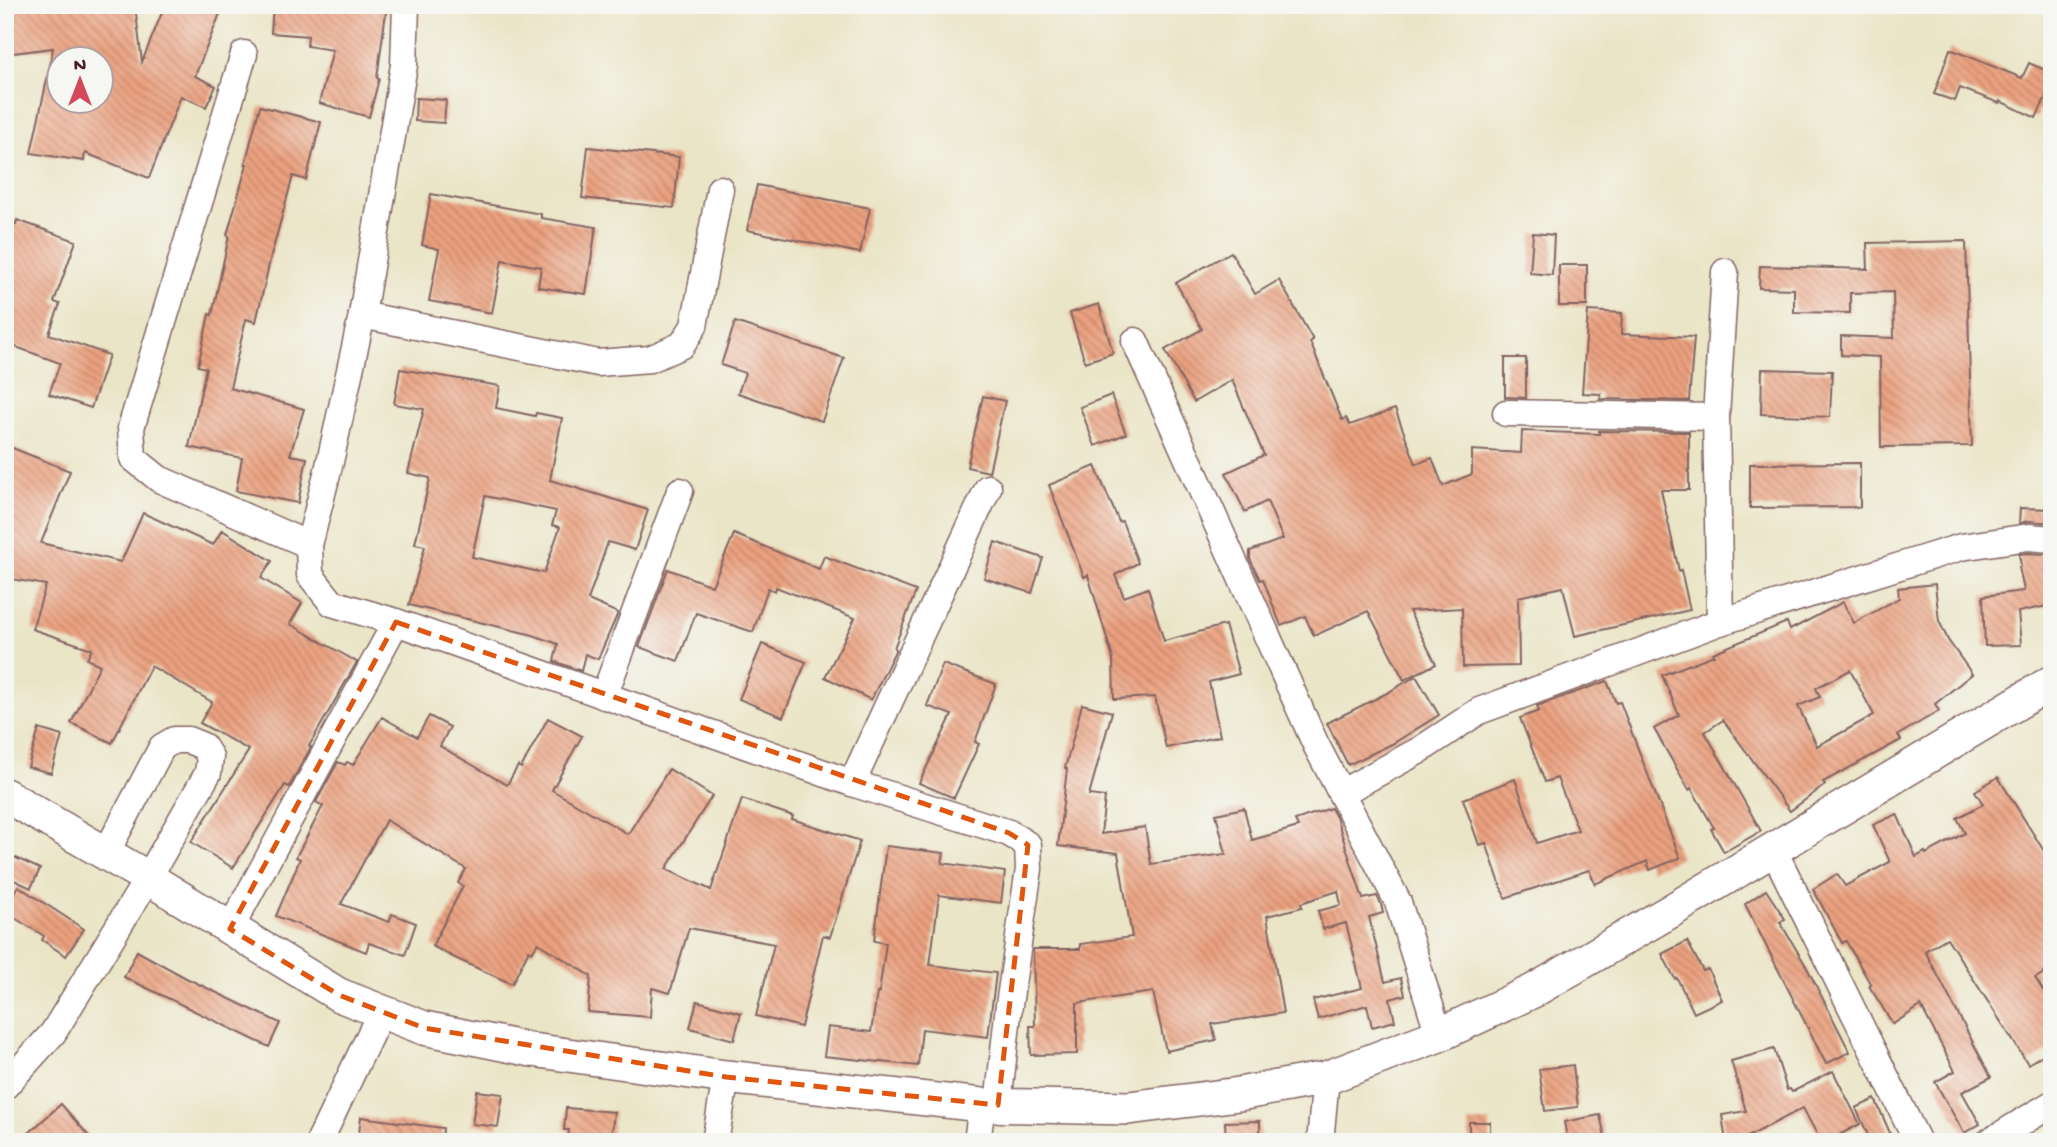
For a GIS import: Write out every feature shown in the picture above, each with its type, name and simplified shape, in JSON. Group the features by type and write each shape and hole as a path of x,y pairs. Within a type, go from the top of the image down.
{"street":[{"path":"406,5 404,65 362,315 309,545 310,575 332,603 396,622 852,783 1009,833 1028,845 1029,869 1009,1005 990,1105 977,1142"},
{"path":"244,54 131,428 133,458 159,480 309,545"},
{"path":"362,315 598,363 650,359 682,345 694,326 720,189"},
{"path":"1720,622 1716,417 1725,272"},
{"path":"1135,341 1310,732 1398,902 1439,1035"},
{"path":"1506,413 1716,417"},
{"path":"852,783 988,488"},
{"path":"604,696 680,491"},
{"path":"1342,793 1420,750 1479,710 1720,622 1961,547 2029,537 2052,539"},
{"path":"230,929 396,622"},
{"path":"5,795 148,878 339,995 424,1028 532,1050 726,1077 990,1105 1128,1108 1238,1094 1326,1078 1439,1035 1533,991 2052,682"},
{"path":"5,1086 53,1034 148,878 208,773 210,757 203,746 188,740 174,740 162,747 106,853"},
{"path":"1773,849 1918,1142"},
{"path":"320,1142 382,1012"},
{"path":"715,1142 726,1077"},
{"path":"1320,1142 1326,1078"},
{"path":"1989,1142 2052,1104"}],"highlighted area":[{"path":"396,622 1009,833 1028,845 998,1105 726,1077 424,1028 339,995 230,929"}],"building":[{"path":"40,5 135,5 142,62 165,5 206,5 221,11 195,76 216,86 206,107 181,96 149,178 85,153 84,161 31,153 46,84 46,116 116,116 116,46 46,46 46,49 5,54 5,9"},
{"path":"273,5 387,5 379,79 369,117 319,103 333,50 307,46 308,36 271,33"},
{"path":"1950,49 2022,78 2029,63 2052,73 2052,84 2036,118 2000,101 1999,103 1960,88 1955,101 1934,94"},
{"path":"416,98 446,100 444,123 415,121"},
{"path":"260,106 321,122 306,180 293,176 256,322 246,319 230,388 304,409 290,455 307,458 298,503 236,491 242,458 189,447 206,368 198,366 209,314 212,315 229,236 227,235"},
{"path":"588,147 679,157 674,208 582,198"},
{"path":"757,185 870,208 860,253 747,230"},
{"path":"431,194 596,227 586,294 538,287 541,267 502,260 492,313 429,301 439,249 422,245"},
{"path":"17,220 76,241 54,302 60,304 49,334 109,355 91,408 49,394 60,363 5,343 5,223 16,224"},
{"path":"1533,233 1554,235 1552,275 1530,273"},
{"path":"1966,241 1972,446 1881,447 1880,357 1841,355 1841,336 1894,338 1893,292 1850,293 1850,313 1794,312 1794,289 1759,288 1760,266 1868,269 1867,243"},
{"path":"1231,252 1255,294 1279,280 1313,340 1310,342 1342,420 1346,418 1350,425 1395,409 1416,464 1432,458 1443,486 1472,474 1472,450 1521,453 1522,431 1599,434 1599,431 1689,432 1689,490 1661,490 1690,610 1575,636 1563,587 1518,597 1519,666 1463,667 1462,608 1409,611 1436,664 1404,680 1368,611 1314,636 1305,616 1281,626 1263,579 1260,580 1250,559 1250,551 1283,539 1267,501 1245,512 1226,473 1264,455 1232,380 1194,402 1165,350 1202,329 1176,283"},
{"path":"1559,265 1587,265 1587,306 1559,306"},
{"path":"1099,304 1113,353 1085,362 1070,313"},
{"path":"1588,311 1622,313 1621,334 1694,337 1689,401 1600,399 1601,394 1582,393"},
{"path":"735,322 844,358 822,421 738,393 745,373 721,365"},
{"path":"1505,358 1526,358 1526,398 1505,397"},
{"path":"400,369 500,386 496,408 562,418 550,480 648,510 635,550 608,542 588,600 618,613 598,659 585,654 581,671 554,661 558,644 533,635 409,605 425,546 415,544 430,478 408,473 424,409 394,404","holes":["485,496 556,511 552,525 560,527 544,573 472,557"]},
{"path":"1762,369 1832,371 1830,417 1761,414"},
{"path":"1111,395 1126,434 1095,446 1080,407"},
{"path":"983,396 1005,401 989,472 967,467"},
{"path":"5,445 70,471 41,543 121,562 143,513 213,545 222,530 272,561 261,578 302,603 290,624 357,662 289,787 285,785 233,868 191,842 249,750 200,723 212,702 151,666 112,743 71,723 100,665 87,659 92,649 32,629 46,585 5,578"},
{"path":"1860,463 1860,507 1750,508 1750,464"},
{"path":"1095,466 1119,522 1122,521 1138,563 1115,575 1124,597 1148,588 1164,641 1225,625 1239,674 1209,682 1220,736 1166,748 1155,697 1114,699 1113,659 1088,575 1084,577 1049,485"},
{"path":"2020,508 2052,509 2052,523 2019,523"},
{"path":"734,534 819,569 824,556 916,591 894,648 896,649 871,700 825,677 855,618 776,587 775,591 768,588 753,632 696,613 678,661 639,647 668,569 712,586"},
{"path":"995,542 1043,558 1032,593 984,578"},
{"path":"2019,554 2052,555 2052,605 2018,612 2021,645 1985,646 1983,596 2024,591"},
{"path":"1935,584 1939,621 1948,640 1972,674 1935,704 1939,711 1898,735 1901,740 1823,782 1825,785 1790,811 1723,720 1705,732 1761,831 1724,852 1711,829 1714,828 1654,729 1679,715 1662,675 1787,622 1790,630 1843,602 1854,623 1899,598 1898,588","holes":["1850,670 1874,715 1817,746 1798,706 1820,697 1816,688"]},
{"path":"762,644 806,662 783,717 739,699"},
{"path":"943,664 996,684 975,742 979,744 954,798 919,783 952,715 927,706"},
{"path":"1416,676 1439,715 1392,744 1348,765 1327,723"},
{"path":"1607,681 1616,703 1620,702 1680,858 1650,870 1647,861 1595,884 1589,870 1505,898 1486,843 1479,845 1463,799 1515,779 1537,843 1578,830 1557,778 1545,782 1520,718 1539,711 1537,706"},
{"path":"1082,704 1112,712 1089,795 1105,797 1101,834 1145,827 1151,864 1226,854 1216,814 1244,808 1252,840 1298,827 1295,820 1331,808 1363,899 1377,896 1381,904 1383,913 1369,917 1385,982 1401,978 1405,995 1390,999 1395,1021 1372,1027 1367,1005 1318,1019 1313,1000 1362,988 1346,923 1323,929 1318,911 1341,905 1338,891 1301,903 1302,907 1267,916 1283,1013 1212,1024 1216,1040 1166,1051 1153,992 1077,1003 1077,1054 1031,1055 1030,1026 1035,1026 1033,949 1080,949 1080,944 1132,937 1118,853 1058,846 1065,768"},
{"path":"429,716 450,727 440,746 507,785 518,766 521,768 548,718 582,736 552,790 628,834 669,769 712,796 666,869 711,890 742,799 860,841 830,937 823,935 801,1027 756,1016 774,944 689,928 670,993 652,988 650,1017 588,1012 591,976 538,943 532,952 529,950 512,984 457,959 432,946 463,886 458,883 466,869 386,820 341,904 389,922 392,914 416,923 405,955 369,943 366,952 276,916 300,859 296,857 323,806 316,802 338,762 353,765 382,717 417,737"},
{"path":"39,729 62,736 51,773 28,767"},
{"path":"1998,777 2052,864 2052,969 2035,978 2052,1004 2052,1049 2028,1064 1947,938 1925,951 1991,1077 1962,1092 1980,1124 1964,1133 1935,1082 1955,1071 1921,1006 1893,1024 1869,986 1871,985 1846,941 1842,943 1813,889 1837,874 1845,886 1890,862 1873,825 1897,814 1916,857 1965,833 1957,818 1983,804 1975,791"},
{"path":"886,846 944,853 942,863 1005,872 1001,903 939,895 930,965 996,973 988,1037 922,1029 918,1066 824,1056 828,1027 871,1032 886,943 874,941"},
{"path":"14,857 40,869 31,888 5,876"},
{"path":"18,886 84,929 66,956 42,940 44,936 5,912 5,906"},
{"path":"1766,890 1785,919 1780,922 1850,1052 1826,1064 1745,904"},
{"path":"1687,941 1703,971 1708,969 1722,1000 1694,1013 1662,954"},
{"path":"137,951 280,1023 269,1047 124,977"},
{"path":"697,1001 741,1013 734,1040 690,1028"},
{"path":"1774,1049 1787,1090 1792,1092 1833,1071 1860,1124 1821,1142 1803,1108 1738,1142 1726,1142 1722,1115 1746,1111 1731,1061"},
{"path":"1573,1065 1578,1107 1545,1111 1539,1069"},
{"path":"477,1091 503,1094 498,1127 472,1124"},
{"path":"1875,1099 1894,1142 1871,1142 1856,1108"},
{"path":"61,1104 94,1142 19,1142"},
{"path":"566,1108 614,1112 611,1142 567,1142 569,1130 564,1130"},
{"path":"1600,1115 1606,1142 1568,1142 1564,1122"},
{"path":"361,1117 443,1128 442,1142 358,1142"},
{"path":"1260,1121 1260,1142 1226,1142 1225,1122"},
{"path":"1469,1122 1490,1122 1490,1142 1469,1142"}]}
